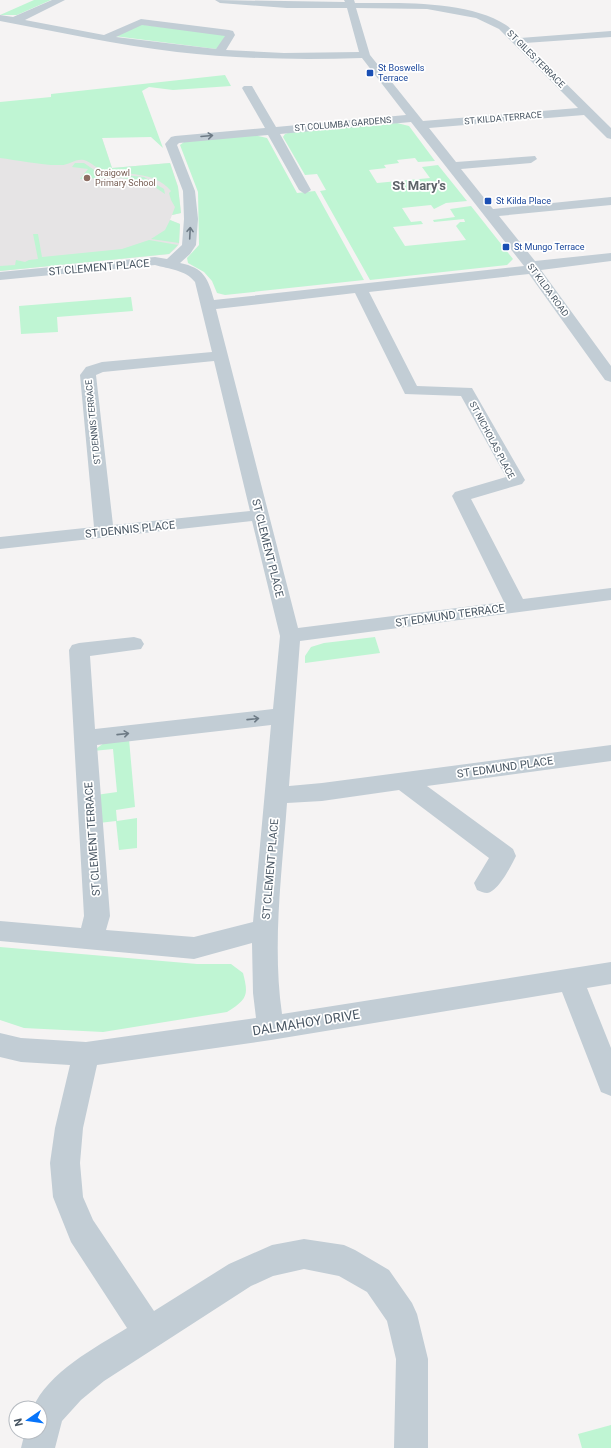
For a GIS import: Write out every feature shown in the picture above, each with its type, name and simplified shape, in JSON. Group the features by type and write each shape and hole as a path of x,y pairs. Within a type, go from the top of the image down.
{"street":[{"path":"14,21 60,0"},
{"name":"ST GILES TERRACE","path":"220,0 287,5 349,3 408,4 463,11 498,24 611,135"},
{"name":"ST KILDA ROAD","path":"349,3 365,55 533,267 611,377"},
{"path":"0,18 105,38 157,46 219,52 300,56 365,55"},
{"path":"105,38 141,22 229,32 230,35 219,52"},
{"path":"517,41 611,34"},
{"path":"236,95 249,91 305,190"},
{"name":"ST KILDA TERRACE","path":"417,121 587,111"},
{"name":"ST COLUMBA GARDENS","path":"170,264 190,245 191,219 189,191 171,144 175,140 272,130 417,121"},
{"path":"598,122 611,121"},
{"path":"453,166 531,159"},
{"path":"490,213 611,201"},
{"path":"208,304 360,288 611,257"},
{"name":"ST CLEMENT PLACE","path":"0,276 137,262 170,264 185,268 196,274 202,282 290,636 265,929 266,993 271,1028"},
{"name":"ST NICHOLAS PLACE","path":"360,288 411,391 466,391 516,480 461,496 516,606"},
{"name":"ST DENNIS TERRACE","path":"104,532 88,375 92,370 102,367 220,356"},
{"name":"ST DENNIS PLACE","path":"0,543 260,515"},
{"name":"ST EDMUND TERRACE","path":"290,636 611,594"},
{"name":"ST CLEMENT TERRACE","path":"90,939 97,916 79,650 134,644"},
{"path":"85,738 283,716"},
{"name":"ST EDMUND PLACE","path":"276,795 322,792 610,754"},
{"path":"403,781 504,856 486,883"},
{"path":"0,931 194,948 265,929"},
{"name":"DALMAHOY DRIVE","path":"0,1045 21,1050 86,1054 271,1028 611,973"},
{"path":"571,980 611,1083"},
{"path":"86,1054 69,1128 65,1163 68,1197 82,1231 148,1332"},
{"path":"38,1448 48,1412 69,1388 92,1369 148,1332 240,1275 272,1261 304,1254 344,1261 378,1281 401,1314 412,1359 411,1448"}],"shaded area":[{"name":"Craigowl Primary School","path":"0,102 102,138 112,168 170,163 178,187 181,213 172,215 170,220 180,224 179,244 175,249 169,254 0,271"}],"green space":[{"path":"34,0 51,0 17,15 0,15"},
{"path":"137,24 226,35 216,49 114,36"},
{"path":"225,75 231,86 173,90 149,87 142,91 163,148 151,137 102,138 112,168 170,163 178,187 181,213 172,215 175,207 169,193 171,191 164,184 148,177 103,170 84,160 78,160 64,165 55,165 0,158 0,102 51,97 51,94"},
{"path":"397,123 409,126 435,161 418,162 415,158 397,160 399,163 384,165 386,168 369,170 377,183 430,178 422,167 438,165 467,201 446,203 434,209 431,205 402,208 411,222 421,221 423,224 393,227 405,246 466,240 456,226 460,222 465,222 464,219 434,222 433,220 455,217 450,209 471,206 513,259 507,265 370,280 320,191 326,190 317,174 305,175 283,137 285,134 291,132"},
{"path":"254,135 267,138 297,193 315,191 364,280 225,295 217,293 212,281 204,272 188,263 187,258 199,245 198,192 180,145 184,142"},
{"path":"75,163 84,163 97,172 144,177 164,189 165,194 149,183 117,177 80,179 88,169 72,167"},
{"path":"170,220 180,224 179,243 151,239 165,230"},
{"path":"33,234 38,234 42,257 122,249 149,240 178,245 169,254 0,271 0,266 15,265 16,260 25,262 38,259"},
{"path":"131,297 133,311 57,317 58,332 21,334 19,306"},
{"path":"375,637 380,653 305,663 305,656 311,647 324,643"},
{"path":"129,739 135,807 116,810 117,821 137,818 137,848 119,850 116,821 99,823 96,795 117,792 113,749 93,751 104,743"},
{"path":"0,947 197,964 231,964 243,973 246,992 239,1004 227,1012 103,1032 24,1028 0,1020"},
{"path":"611,1425 611,1448 582,1448 578,1434"}],"place":[{"name":"St Boswells Terrace","path":"370,73"},
{"name":"Craigowl Primary School","path":"87,178"},
{"name":"St Kilda Place","path":"488,201"},
{"name":"St Mungo Terrace","path":"506,247"}],"district":[{"name":"St Mary's","path":"419,185"}]}
